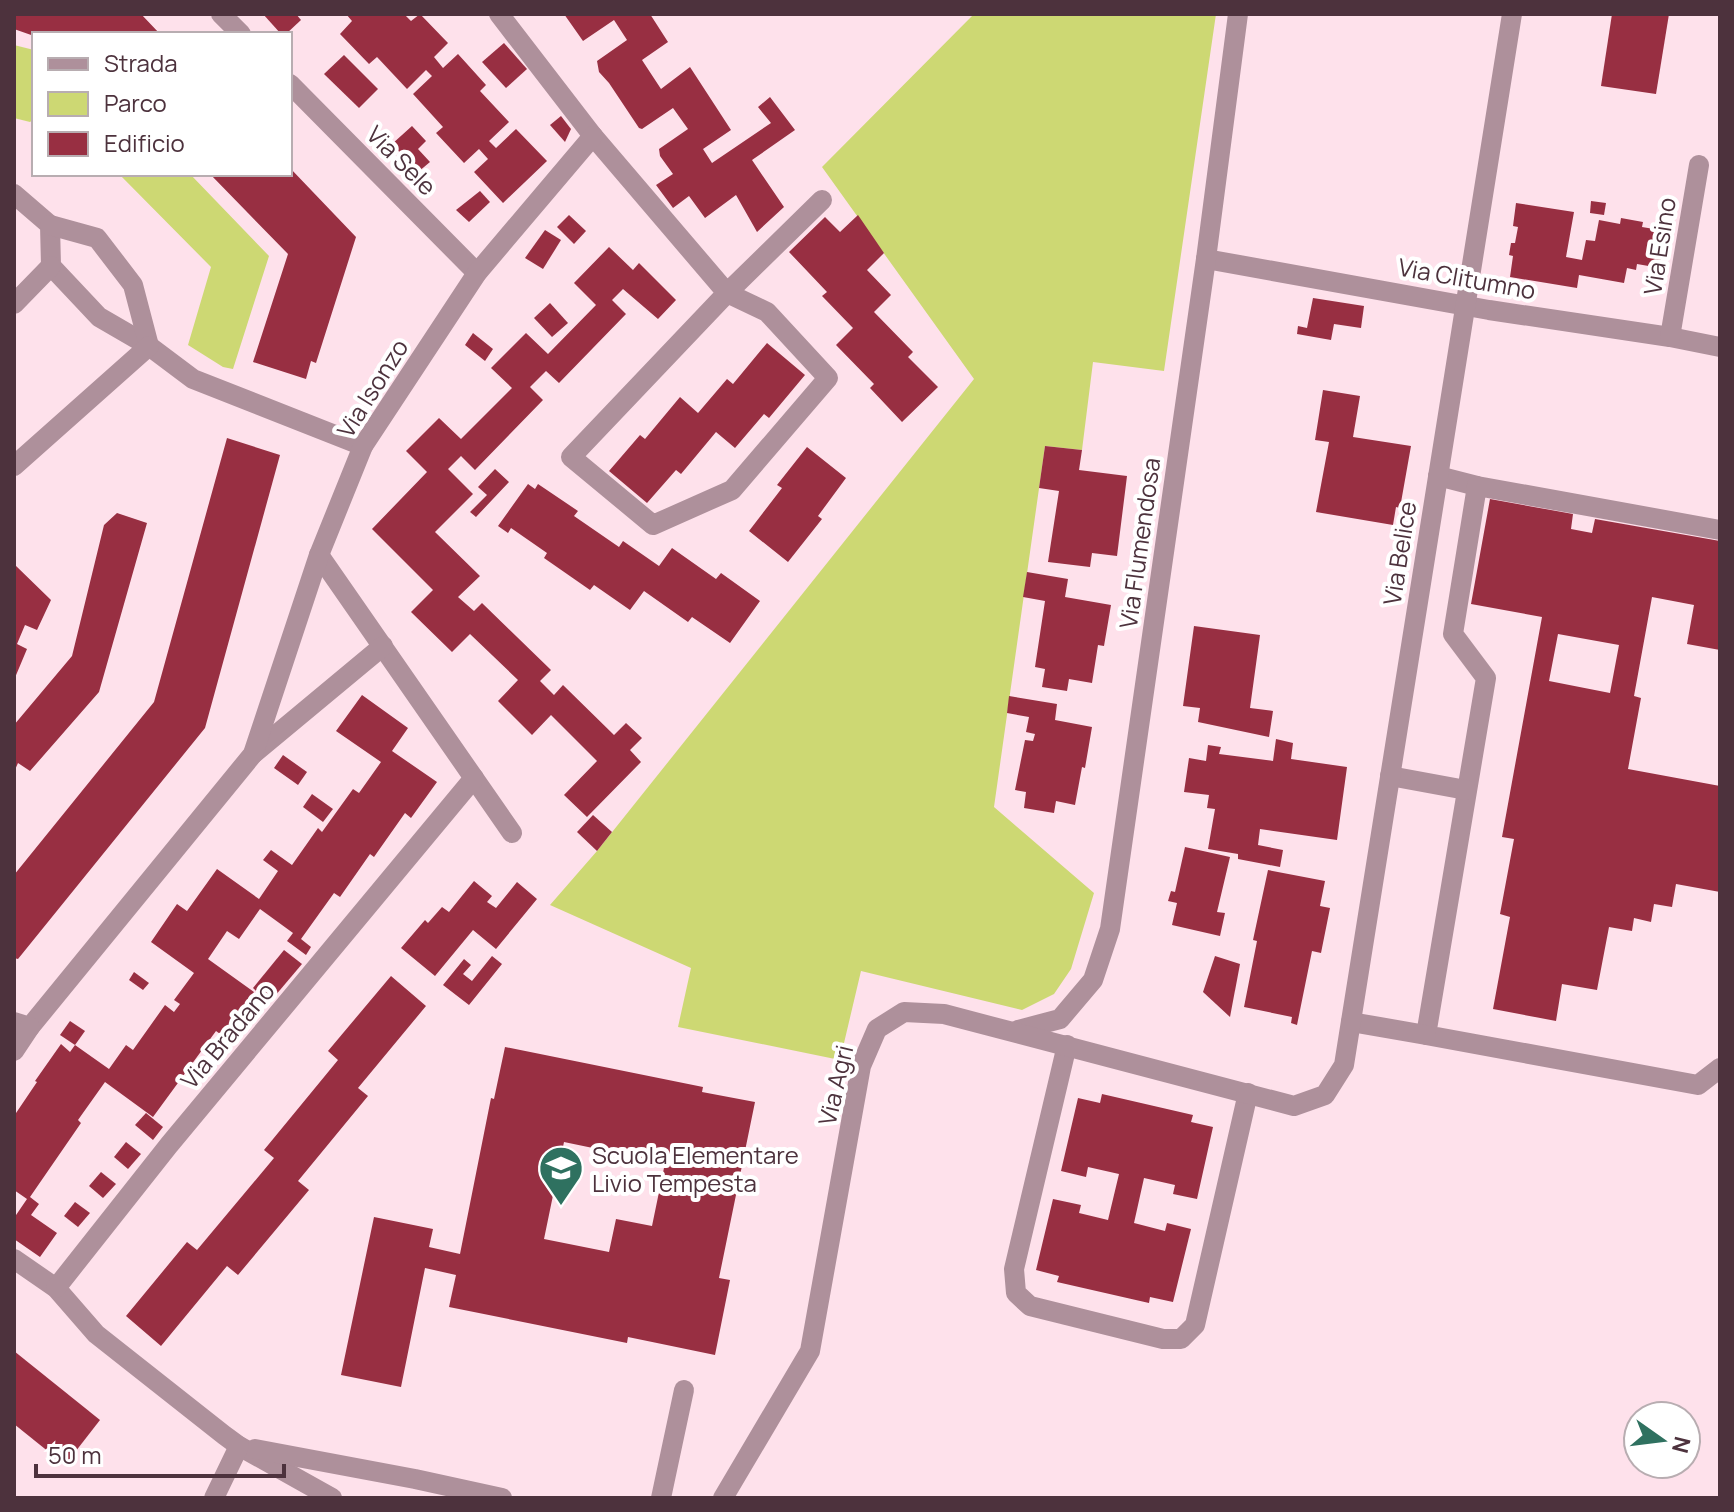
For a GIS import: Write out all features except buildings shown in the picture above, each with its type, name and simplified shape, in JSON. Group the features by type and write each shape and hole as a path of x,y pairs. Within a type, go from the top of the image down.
{"street":[{"path":"221,14 239,32"},
{"path":"499,14 593,136 727,293 767,312 828,378 732,490 653,525 571,457 727,293 822,200"},
{"name":"Via Flumendosa","path":"1015,1031 1060,1019 1093,980 1110,929 1238,14"},
{"name":"Via Belice","path":"1325,1095 1344,1065 1512,14"},
{"name":"Via Sele","path":"292,86 477,273"},
{"name":"Via Isonzo","path":"253,754 319,555 363,446 477,273 593,136"},
{"name":"Via Esino","path":"1670,337 1699,165"},
{"path":"14,194 50,225 97,238 133,285 149,346"},
{"path":"50,225 51,266 99,317 149,346 193,379 363,446"},
{"name":"Via Clitumno","path":"1206,259 1466,306 1720,347"},
{"path":"14,304 51,266"},
{"path":"14,466 149,346"},
{"path":"1438,476 1477,486 1720,530"},
{"path":"1426,1035 1486,678 1453,634 1477,486"},
{"path":"319,555 512,833"},
{"name":"Via Isonzo","path":"14,1051 22,1025 253,754 383,646"},
{"path":"1390,776 1466,790"},
{"name":"Via Bradano","path":"56,1288 169,1145 474,778"},
{"name":"Via Agri","path":"723,1498 810,1351 861,1066 877,1029 904,1012 944,1014 1294,1106 1325,1095"},
{"path":"1351,1022 1698,1085 1720,1068"},
{"path":"1067,1045 1014,1269 1016,1293 1030,1306 1163,1339 1181,1339 1195,1325 1248,1093"},
{"path":"14,1259 56,1288 96,1334 239,1446 332,1498"},
{"path":"661,1498 684,1390"},
{"path":"214,1498 239,1446"},
{"path":"239,1446 502,1498"}],"green space":[{"path":"974,14 1216,14 1164,371 1093,362 1082,450 1045,446 994,807 1094,893 1071,969 1054,994 1022,1010 861,971 840,1060 678,1027 691,968 550,905 597,851 974,379 822,167"},
{"path":"14,45 32,50 32,120 14,118"},
{"path":"121,176 192,176 269,256 233,369 223,367 188,345 211,267"}],"place":[{"name":"Scuola Elementare Livio Tempesta","path":"561,1207"}]}
